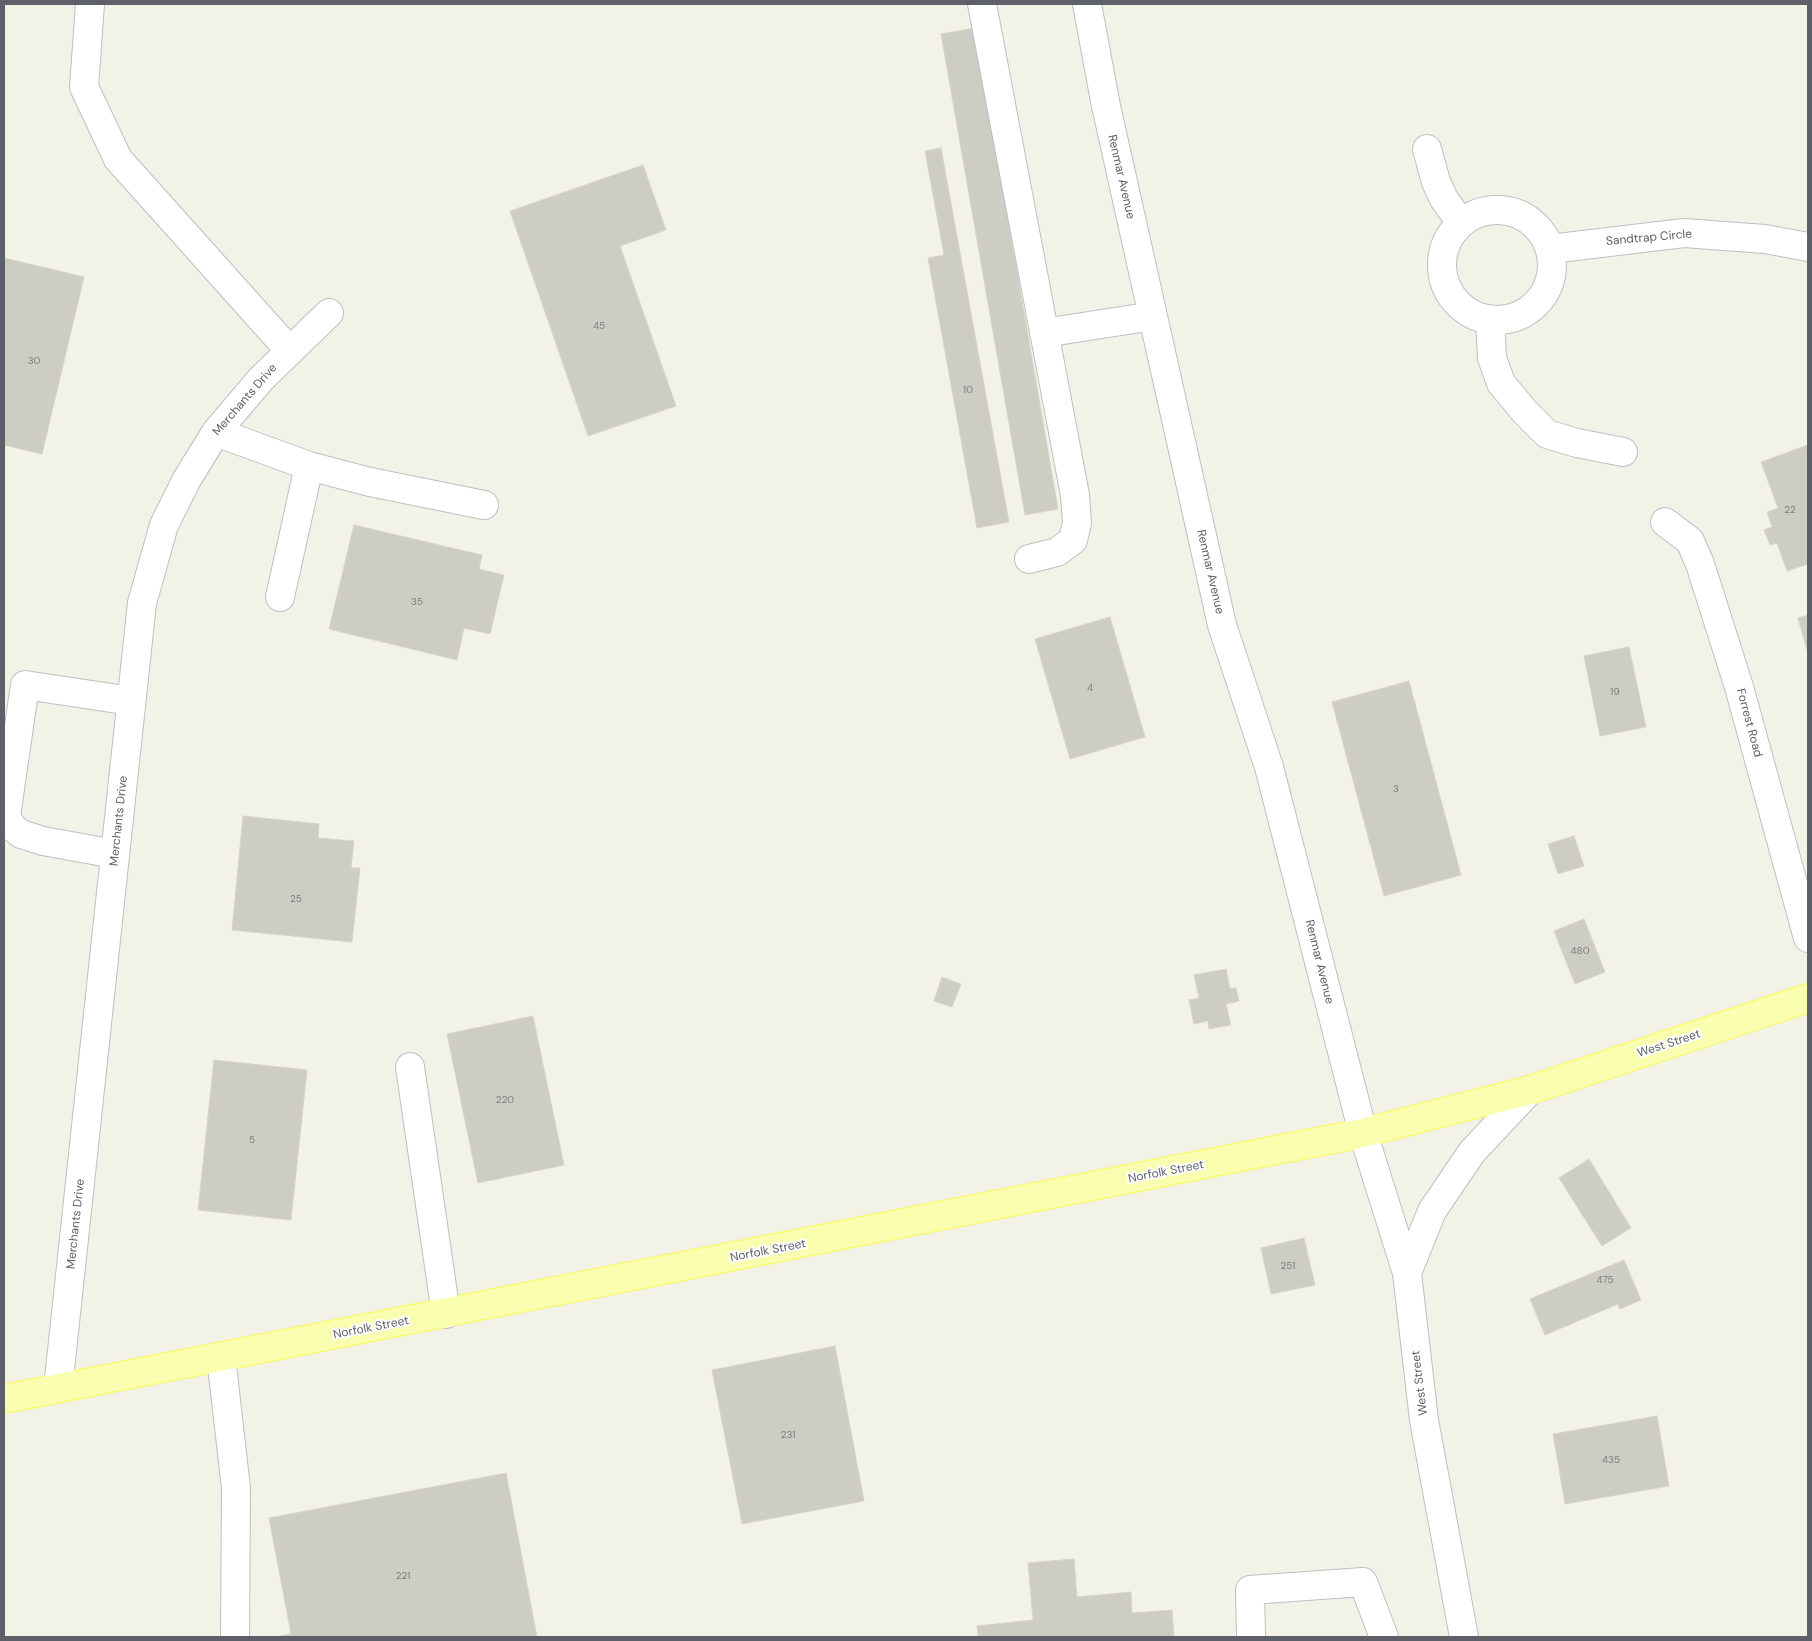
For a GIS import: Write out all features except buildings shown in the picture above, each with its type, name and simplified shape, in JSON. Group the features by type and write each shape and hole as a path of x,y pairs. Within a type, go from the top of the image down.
{"main road":[{"name":"West Street","path":"1530,1090 1808,998"},
{"name":"Norfolk Street","path":"4,1399 1363,1133 1530,1090"}],"street":[{"path":"90,4 84,87 118,159 290,351"},
{"path":"982,4 1074,495 1077,523 1073,540 1068,545 1057,552 1029,558"},
{"name":"Renmar Avenue","path":"1087,4 1106,106 1222,624 1269,767 1363,1133"},
{"path":"1427,149 1436,182 1444,199 1461,222"},
{"path":"1494,209 1512,211 1528,220 1542,232 1550,249 1552,267 1548,285 1539,300 1525,312 1508,319 1490,320 1472,315 1457,304 1446,289 1442,272 1442,253 1449,236 1461,222 1477,213 1494,209"},
{"name":"Sandtrap Circle","path":"1550,249 1684,233 1765,239 1808,247"},
{"name":"Merchants Drive","path":"58,1388 142,603 164,525 187,479 216,432 261,379 329,313"},
{"path":"1044,333 1152,316"},
{"path":"1490,320 1492,358 1501,383 1525,412 1547,434 1577,443 1623,452"},
{"path":"216,432 309,466 370,482 484,505"},
{"path":"280,597 309,466"},
{"name":"Forrest Road","path":"1665,522 1690,540 1700,564 1739,687 1808,938"},
{"path":"115,854 43,840 16,832 12,827 6,816 14,682 131,701"},
{"path":"410,1067 446,1314"},
{"path":"1406,1273 1432,1211 1472,1152 1530,1090"},
{"name":"West Street","path":"1363,1133 1406,1273 1424,1420 1464,1637"},
{"path":"221,1357 236,1488 235,1637"},
{"path":"1251,1637 1250,1590 1363,1582 1384,1637"}]}
